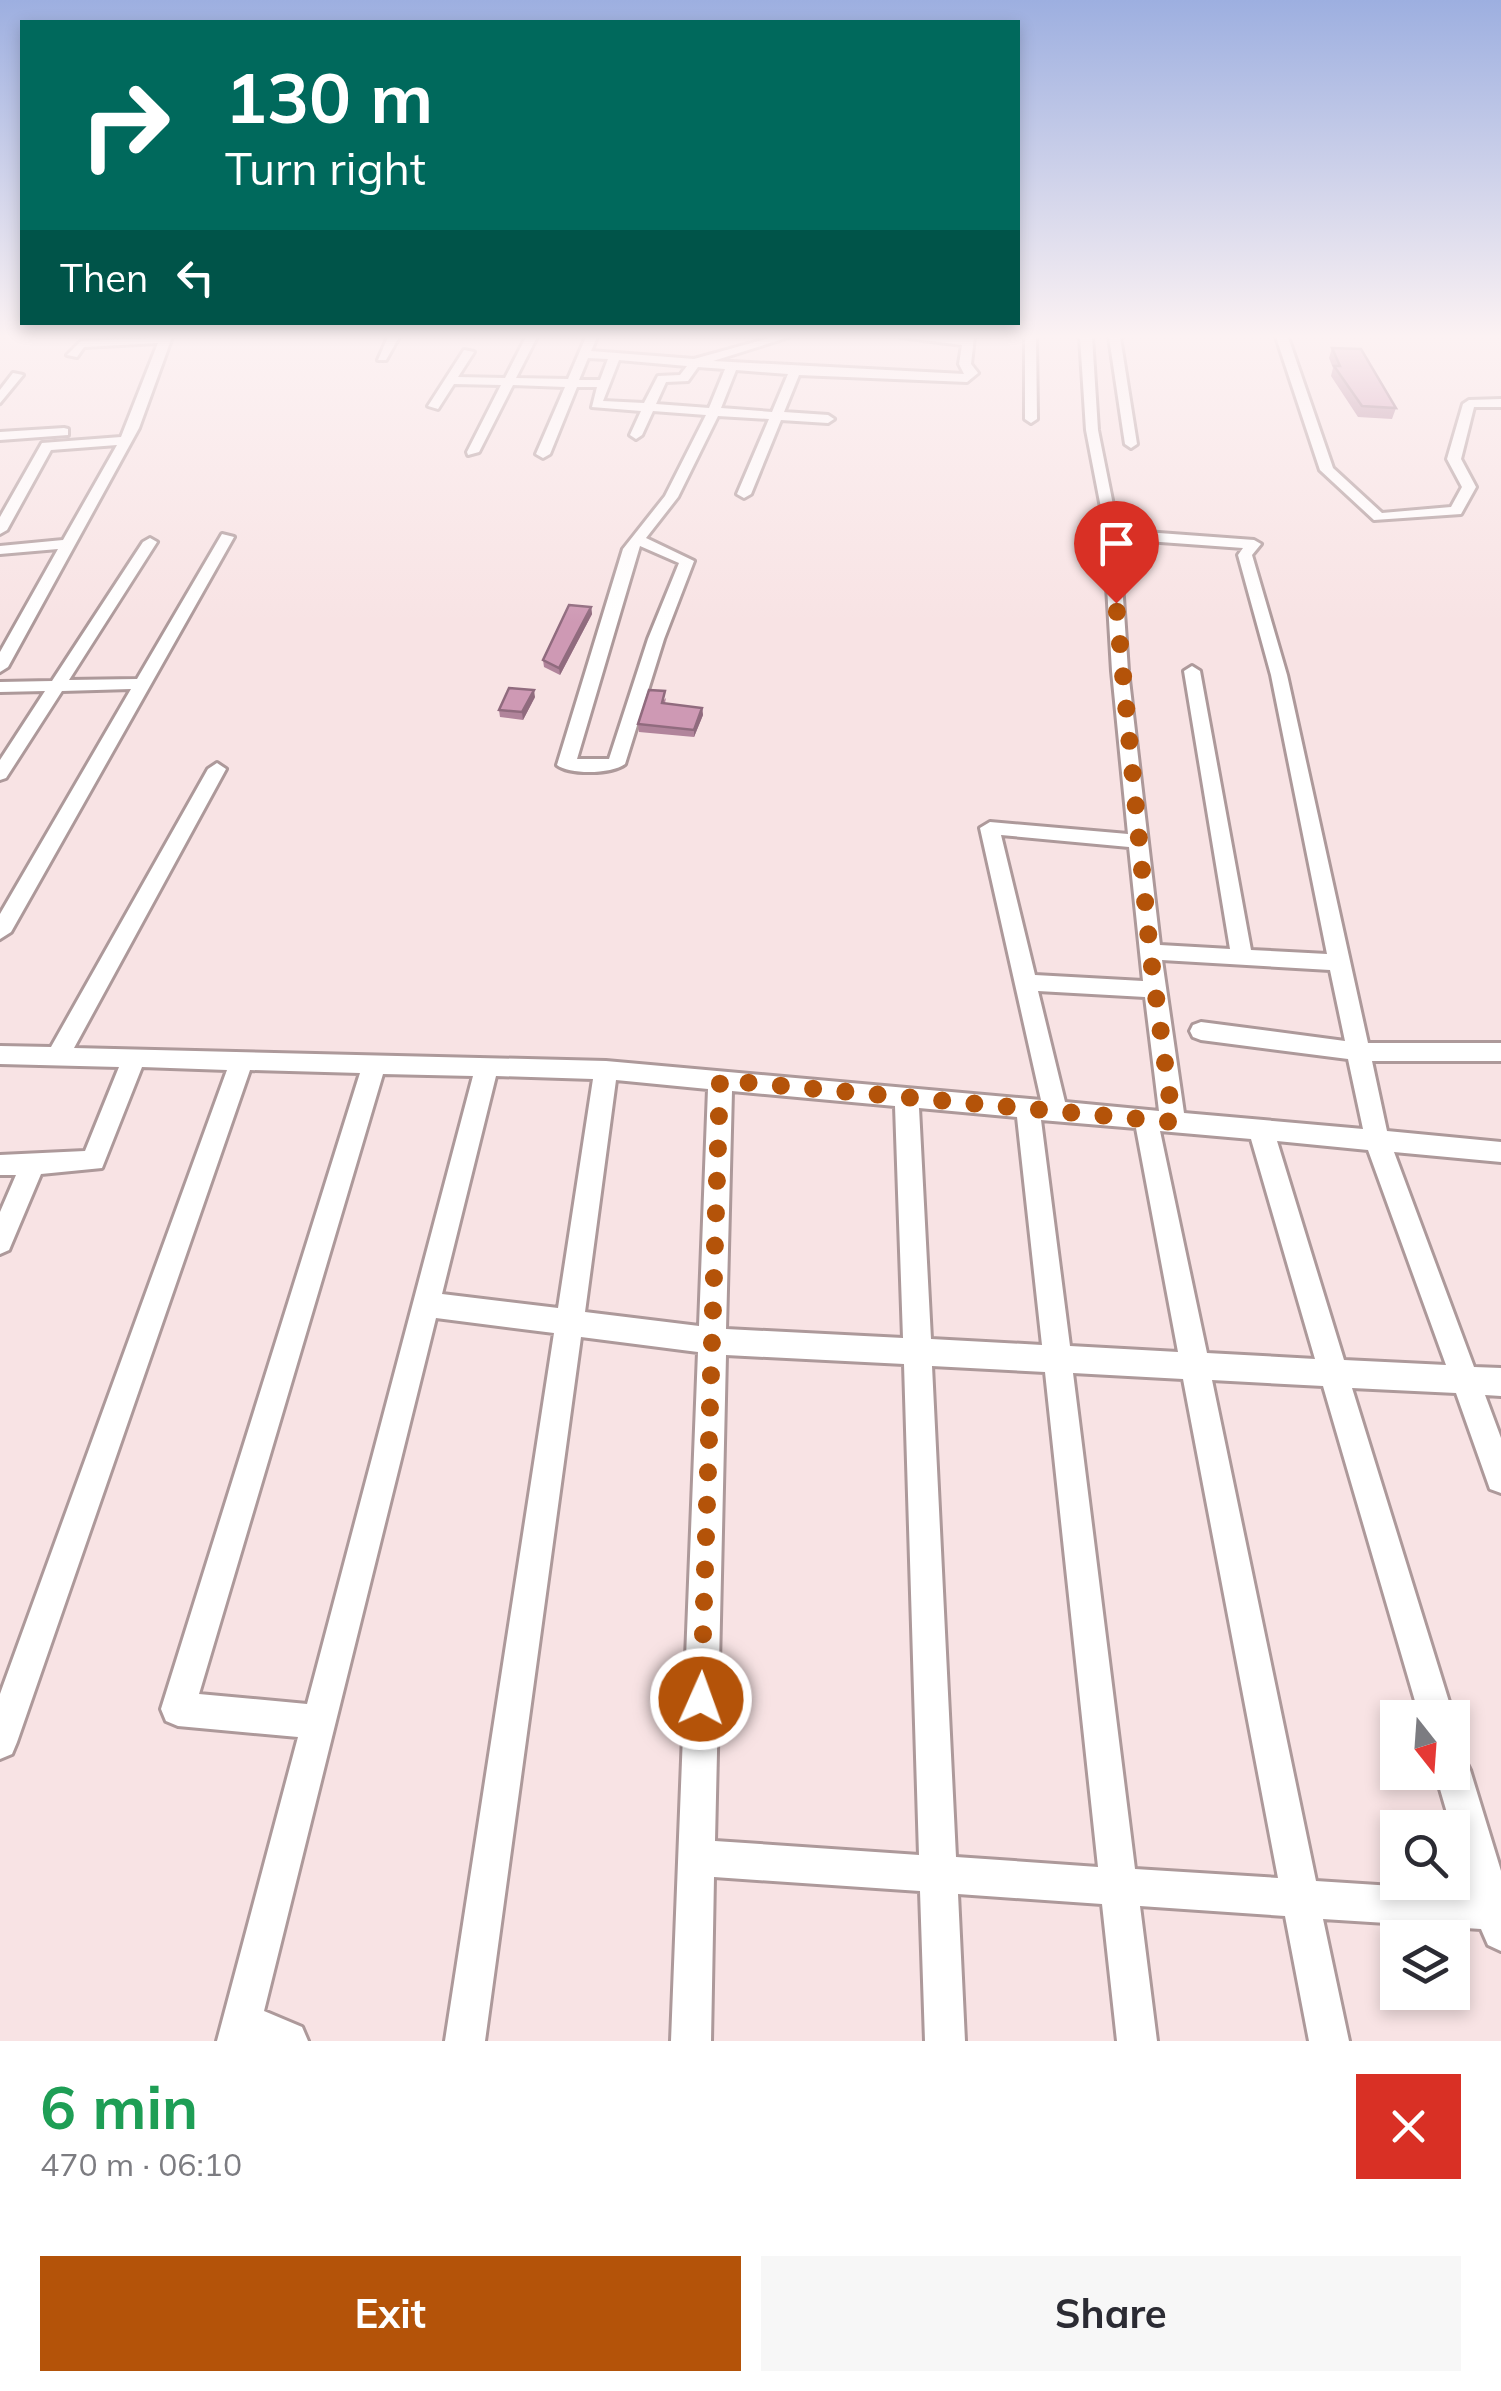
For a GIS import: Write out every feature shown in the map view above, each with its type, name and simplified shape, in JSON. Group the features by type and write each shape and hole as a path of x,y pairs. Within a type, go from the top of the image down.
{"street":[{"path":"473,452 483,432"},
{"path":"543,454 552,432"},
{"path":"637,540 687,560 656,639 616,764 566,765 630,549 637,540 671,497 704,432"},
{"path":"744,494 769,432"},
{"path":"1092,432 1111,534 1155,990 1160,1120 1195,1366 1329,2041"},
{"path":"1128,432 1130,444"},
{"path":"1314,432 1327,470 1378,517 1456,511 1470,488 1454,459 1461,432"},
{"path":"0,436 129,435"},
{"path":"0,448 129,435"},
{"path":"0,667 129,435"},
{"path":"0,530 47,446"},
{"path":"1111,534 1254,544 1245,556 1280,675 1377,1140 1501,1478"},
{"path":"0,932 228,537"},
{"path":"0,774 150,542"},
{"path":"0,550 68,544"},
{"path":"1192,671 1242,958"},
{"path":"0,687 142,684"},
{"path":"58,1056 217,768"},
{"path":"1137,2041 1058,1360 1042,1110 1025,982 990,828 1138,841"},
{"path":"1150,952 1340,963"},
{"path":"1025,982 1155,990"},
{"path":"1201,1031 1359,1052 1501,1052"},
{"path":"0,1055 606,1070 1501,1152"},
{"path":"0,1165 93,1161 133,1060"},
{"path":"0,1742 241,1062"},
{"path":"319,1722 178,1709 374,1065"},
{"path":"288,2041 239,2032 487,1068"},
{"path":"465,2041 606,1070"},
{"path":"690,2041 720,1080"},
{"path":"908,1098 944,2041"},
{"path":"1262,1130 1432,1700"},
{"path":"0,1242 33,1164"},
{"path":"426,1304 712,1342 1501,1382"},
{"path":"696,1858 1301,1899 1499,1919 1458,1790"}],"building":[{"path":"569,605 591,607 559,668 543,660"},
{"path":"509,688 534,690 522,712 499,710"},
{"path":"649,690 665,691 662,703 702,708 694,730 638,724"}],"route":[{"path":"701,1699 720,1080 1173,1122 1150,952 1116,603"}]}
